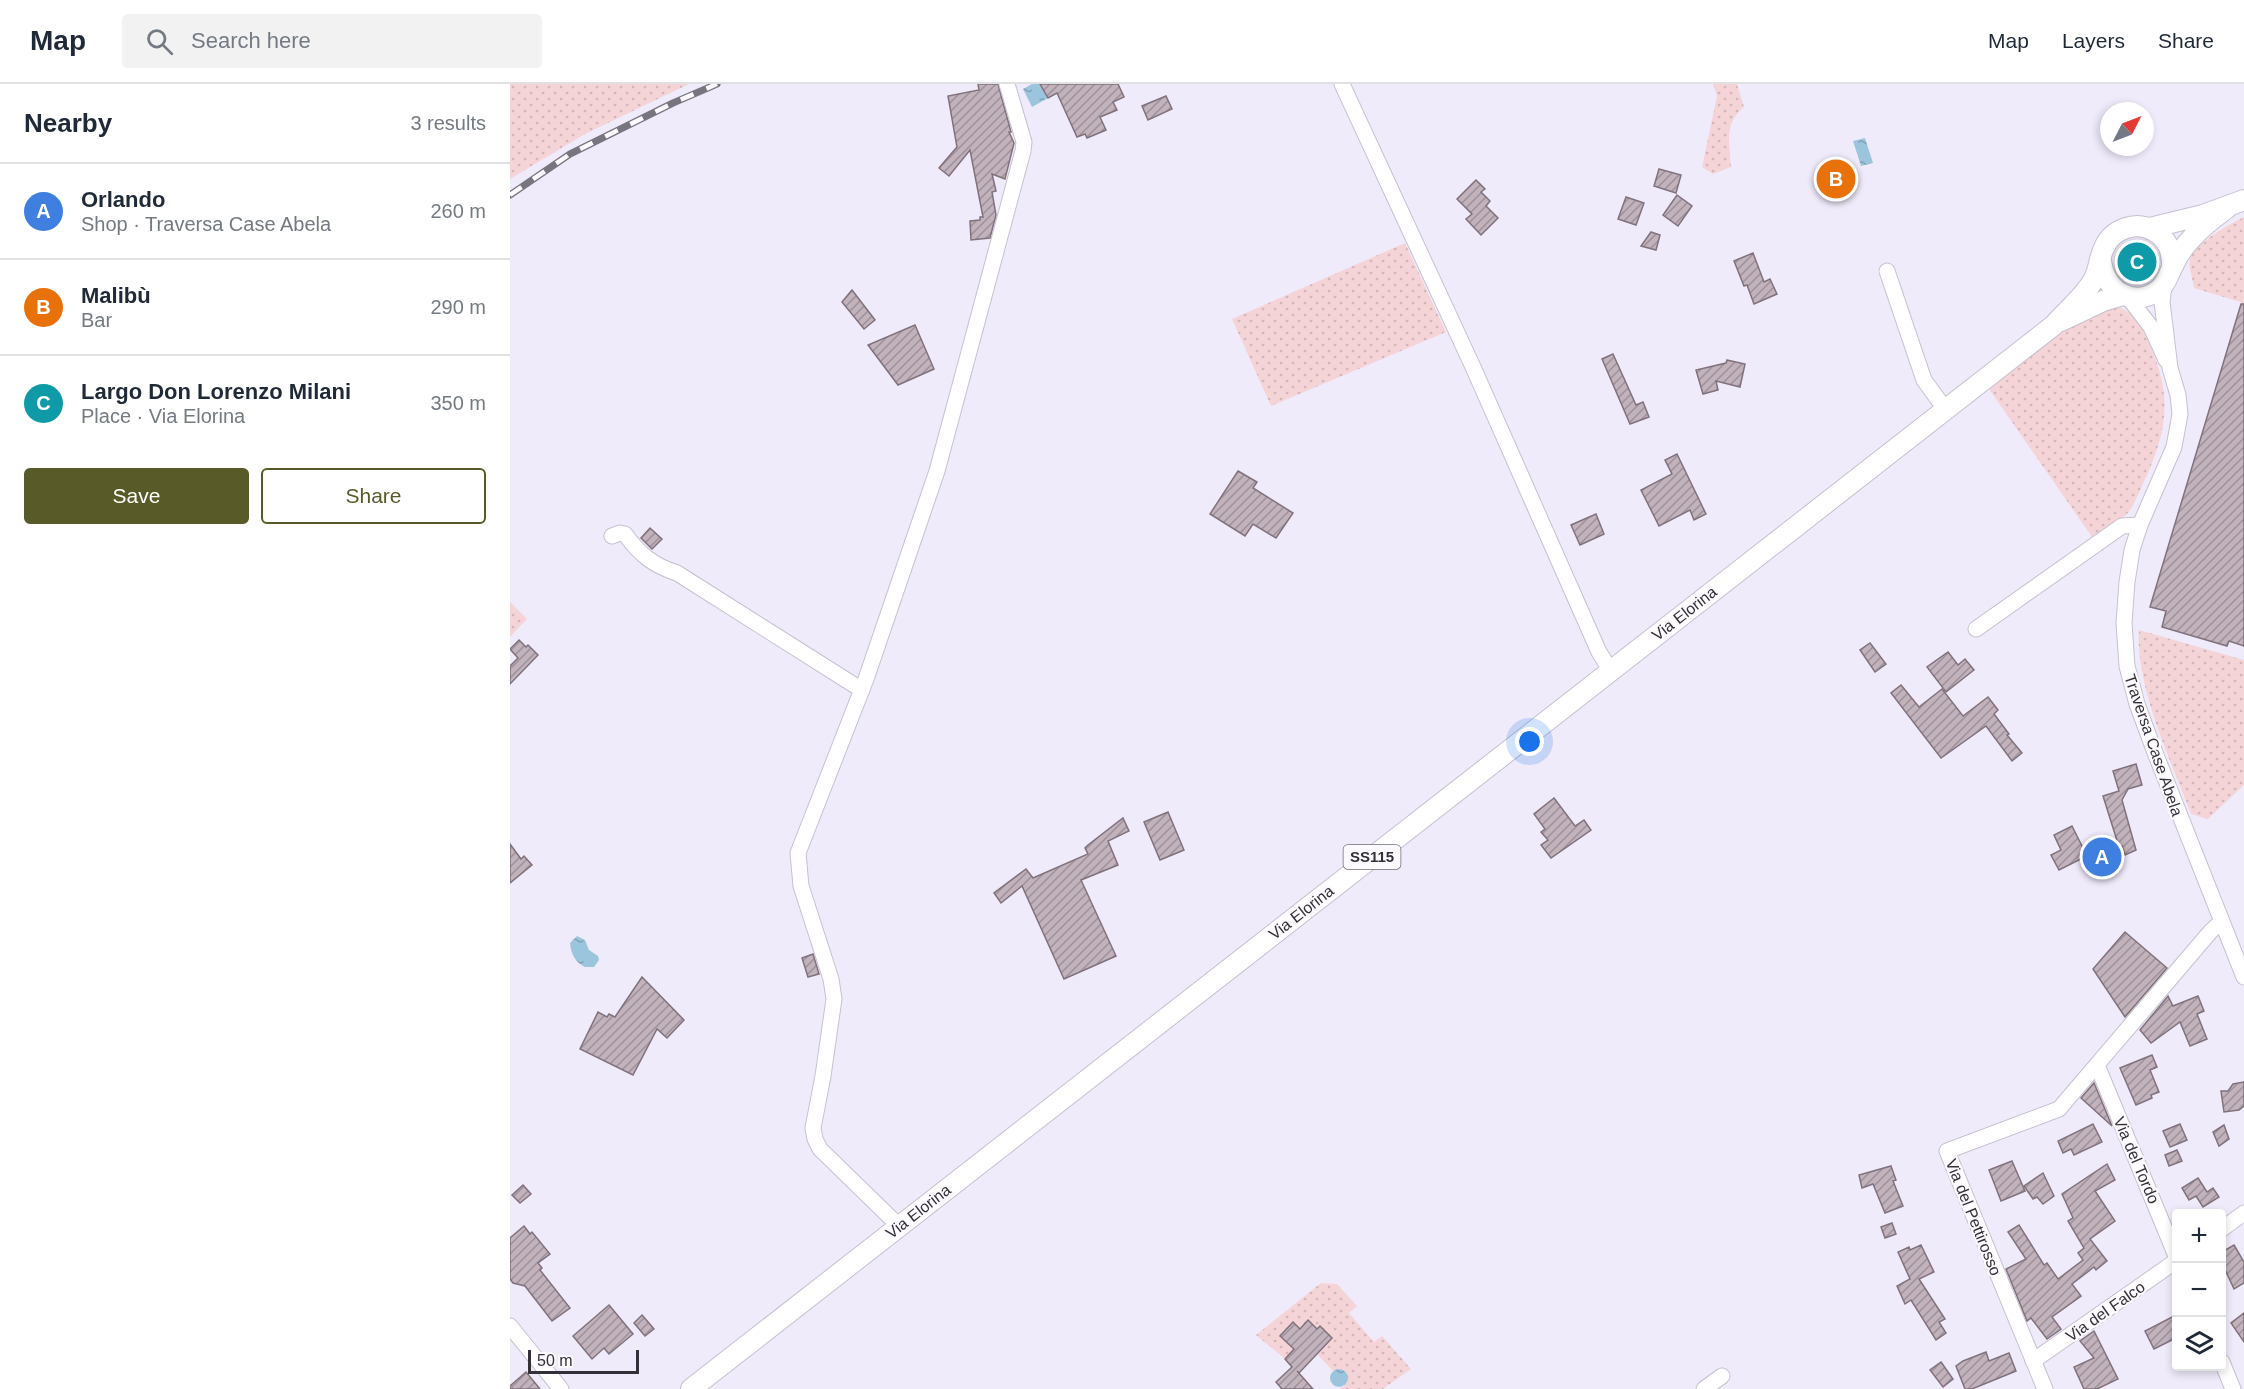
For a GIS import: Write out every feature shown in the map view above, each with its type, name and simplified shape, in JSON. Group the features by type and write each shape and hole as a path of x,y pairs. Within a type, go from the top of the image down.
{"main road":[{"path":"2054,325 2093,280 2103,250 2108,240 2116,232 2127,227 2150,228 2169,225 2235,204"},
{"path":"2054,325 2103,301 2126,296 2148,296 2164,285 2172,266 2192,237 2235,204"},
{"path":"2150,228 2168,243 2172,254 2172,266"},
{"path":"2101,261 2102,272 2107,282 2126,296"},
{"name":"Via Elorina","path":"691,1389 2054,325"}],"street":[{"path":"899,1226 820,1149 814,1139 813,1128 834,999 831,979 801,886 798,853 862,690 938,471 1023,151 1024,142 1007,84"},
{"path":"1342,84 1473,367 1599,652 1611,670"},
{"path":"1887,271 1924,380 1945,409"},
{"path":"2164,285 2162,302 2170,368"},
{"path":"2126,296 2151,327 2170,368"},
{"name":"Traversa Case Abela","path":"2170,368 2178,395 2180,414 2178,431 2174,447 2140,525 2132,550 2124,623 2127,666 2150,741 2244,977"},
{"path":"1976,628 2122,526 2140,525"},
{"path":"612,536 620,533 626,534 639,553 651,562 677,573 862,690"},
{"name":"Via del Pettirosso","path":"2045,1389 1947,1151 2059,1109 2221,922"},
{"name":"Via del Tordo","path":"2097,1065 2172,1246"},
{"path":"2226,1226 2244,1213"},
{"name":"Via del Falco","path":"2034,1361 2173,1263"},
{"path":"510,1326 561,1389"},
{"path":"2226,1371 2233,1389"},
{"path":"1704,1389 1722,1376"}],"shaded area":[{"path":"510,84 689,84 585,134 510,179"},
{"path":"1713,84 1737,84 1744,107 1730,127 1731,167 1713,174 1702,167 1717,96"},
{"path":"2244,217 2244,303 2194,288 2190,265 2193,253 2214,235"},
{"path":"1405,243 1446,332 1271,406 1232,319"},
{"path":"2114,305 2134,316 2144,332 2162,380 2163,425 2155,456 2133,506 2122,518 2092,537 1989,389 2067,328"},
{"path":"510,602 527,619 510,637"},
{"path":"2139,630 2244,660 2244,785 2208,819 2191,814 2156,723 2143,675 2139,652"},
{"path":"1321,1283 1337,1284 1357,1306 1349,1313 1374,1342 1382,1336 1411,1369 1383,1389 1338,1389 1345,1386 1338,1369 1333,1371 1317,1354 1332,1338 1320,1327 1317,1329 1308,1321 1300,1329 1280,1336 1296,1347 1285,1359 1256,1335"}],"water":[{"path":"1032,84 1040,84 1048,98 1032,107 1023,89"},
{"path":"1865,138 1873,163 1861,166 1853,141"},
{"path":"577,936 585,940 589,950 598,956 599,960 594,967 585,967 574,957 570,943"},
{"path":"1335,1369 1343,1369 1348,1374 1346,1385 1335,1387 1330,1382 1330,1374"}],"building":[{"path":"978,84 998,84 1011,132 1009,132 1014,143 1005,179 992,174 996,191 992,192 996,215 990,238 971,240 970,221 980,220 980,217 983,217 970,150 949,176 939,168 957,147 948,96 979,90"},
{"path":"1040,84 1118,84 1124,97 1113,102 1117,110 1100,117 1106,130 1087,138 1085,134 1077,137 1057,93 1048,98"},
{"path":"1166,96 1172,109 1148,120 1142,106"},
{"path":"1659,169 1681,175 1676,193 1654,186"},
{"path":"1476,180 1485,189 1481,192 1490,201 1486,206 1498,218 1481,235 1466,219 1472,214 1457,199"},
{"path":"1677,195 1692,206 1678,226 1663,215"},
{"path":"1626,197 1644,203 1636,225 1618,219"},
{"path":"1651,232 1660,235 1656,250 1641,246"},
{"path":"1753,253 1764,282 1770,279 1777,294 1754,304 1734,261"},
{"path":"852,290 875,320 864,329 842,302"},
{"path":"2241,304 2244,304 2244,646 2229,641 2227,646 2162,627 2166,611 2150,607"},
{"path":"915,325 934,369 898,385 868,345"},
{"path":"1613,354 1636,405 1643,402 1649,417 1630,424 1602,359"},
{"path":"1727,360 1745,364 1740,387 1716,381 1718,390 1703,394 1696,370 1726,363"},
{"path":"1677,454 1706,514 1694,520 1690,510 1659,526 1641,490 1672,474 1665,460"},
{"path":"1238,471 1257,482 1253,488 1293,513 1276,538 1253,524 1245,536 1210,514"},
{"path":"1596,514 1604,534 1580,545 1571,525"},
{"path":"650,528 662,539 652,549 641,538"},
{"path":"519,640 538,655 510,684 510,666 518,658 510,649"},
{"path":"1870,643 1886,664 1875,672 1860,650"},
{"path":"1948,652 1958,665 1965,659 1974,670 1946,692 1927,667"},
{"path":"1901,685 1919,707 1942,689 1963,716 1988,697 1998,710 1994,714 2022,753 2012,761 1986,726 1941,758 1891,693"},
{"path":"2136,764 2142,785 2128,789 2122,800 2136,850 2125,855 2122,846 2119,847 2103,796 2119,791 2113,771"},
{"path":"1554,798 1575,826 1584,820 1591,830 1551,858 1541,845 1548,840 1541,832 1545,829 1534,814"},
{"path":"1168,812 1184,850 1160,860 1144,822"},
{"path":"1123,818 1129,831 1108,841 1118,865 1081,880 1116,956 1064,979 1022,886 1001,903 994,893 1026,869 1033,878 1088,854 1085,848"},
{"path":"2072,826 2087,856 2059,870 2051,855 2061,850 2054,835"},
{"path":"510,844 521,859 524,856 532,865 510,883"},
{"path":"2125,932 2167,968 2125,1017 2093,969"},
{"path":"813,954 819,974 808,977 802,958"},
{"path":"642,977 684,1020 667,1038 657,1029 633,1075 580,1049 598,1012 607,1017 609,1014 615,1017"},
{"path":"2168,996 2173,1006 2198,996 2204,1011 2197,1014 2207,1039 2190,1046 2180,1022 2151,1043 2140,1030"},
{"path":"2152,1055 2157,1067 2150,1070 2159,1092 2136,1105 2120,1068"},
{"path":"2244,1082 2244,1106 2239,1110 2224,1112 2221,1091 2228,1091 2233,1084"},
{"path":"2094,1083 2112,1126 2081,1098"},
{"path":"2093,1124 2102,1142 2074,1155 2071,1149 2063,1153 2058,1141"},
{"path":"2180,1124 2187,1140 2170,1147 2163,1131"},
{"path":"2224,1125 2229,1139 2219,1146 2213,1132"},
{"path":"2177,1150 2182,1161 2169,1166 2165,1155"},
{"path":"2012,1161 2025,1191 2001,1201 1989,1170"},
{"path":"2107,1164 2115,1180 2095,1191 2115,1221 2090,1239 2107,1261 2096,1270 2094,1267 2072,1284 2081,1296 2052,1317 2061,1329 2047,1339 2031,1318 2027,1321 2006,1269 2026,1259 2008,1232 2019,1225 2044,1265 2047,1263 2058,1279 2083,1260 2078,1253 2084,1248 2068,1221 2073,1218 2062,1194"},
{"path":"1891,1166 1896,1180 1893,1181 1903,1206 1885,1213 1873,1184 1862,1188 1859,1175"},
{"path":"2043,1173 2054,1196 2043,1204 2037,1197 2033,1199 2024,1186"},
{"path":"2198,1178 2207,1192 2213,1188 2219,1197 2203,1207 2196,1196 2189,1200 2182,1188"},
{"path":"523,1185 531,1194 520,1203 512,1195"},
{"path":"1892,1223 1896,1234 1885,1238 1881,1227"},
{"path":"524,1226 550,1254 538,1263 542,1268 540,1270 570,1308 552,1321 525,1286 513,1283 510,1279 510,1238"},
{"path":"1921,1245 1934,1272 1919,1279 1945,1319 1939,1322 1946,1333 1936,1340 1911,1300 1905,1304 1897,1286 1910,1279 1898,1252"},
{"path":"2234,1245 2244,1262 2244,1283 2234,1289 2226,1272 2226,1250"},
{"path":"609,1305 633,1334 609,1354 604,1348 592,1359 573,1336"},
{"path":"2244,1313 2244,1342 2231,1323"},
{"path":"642,1315 654,1329 645,1336 634,1323"},
{"path":"2172,1317 2172,1340 2154,1349 2145,1331"},
{"path":"1308,1320 1317,1329 1320,1326 1332,1338 1299,1373 1297,1371 1313,1389 1282,1389 1276,1382 1292,1367 1285,1359 1294,1349 1280,1336 1293,1322 1300,1329"},
{"path":"2094,1331 2118,1379 2097,1389 2084,1389 2074,1367 2094,1358 2080,1341"},
{"path":"1986,1352 1989,1361 2009,1353 2016,1371 1972,1389 1965,1389 1956,1366"},
{"path":"1941,1362 1953,1379 1943,1387 1930,1370"},
{"path":"526,1372 540,1389 510,1389 510,1386"}],"railway":[{"path":"510,195 570,154 717,84"}],"place":[{"name":"Malibù","path":"1836,179"},
{"name":"Largo Don Lorenzo Milani","path":"2137,262"},
{"name":"Orlando","path":"2102,857"}]}
